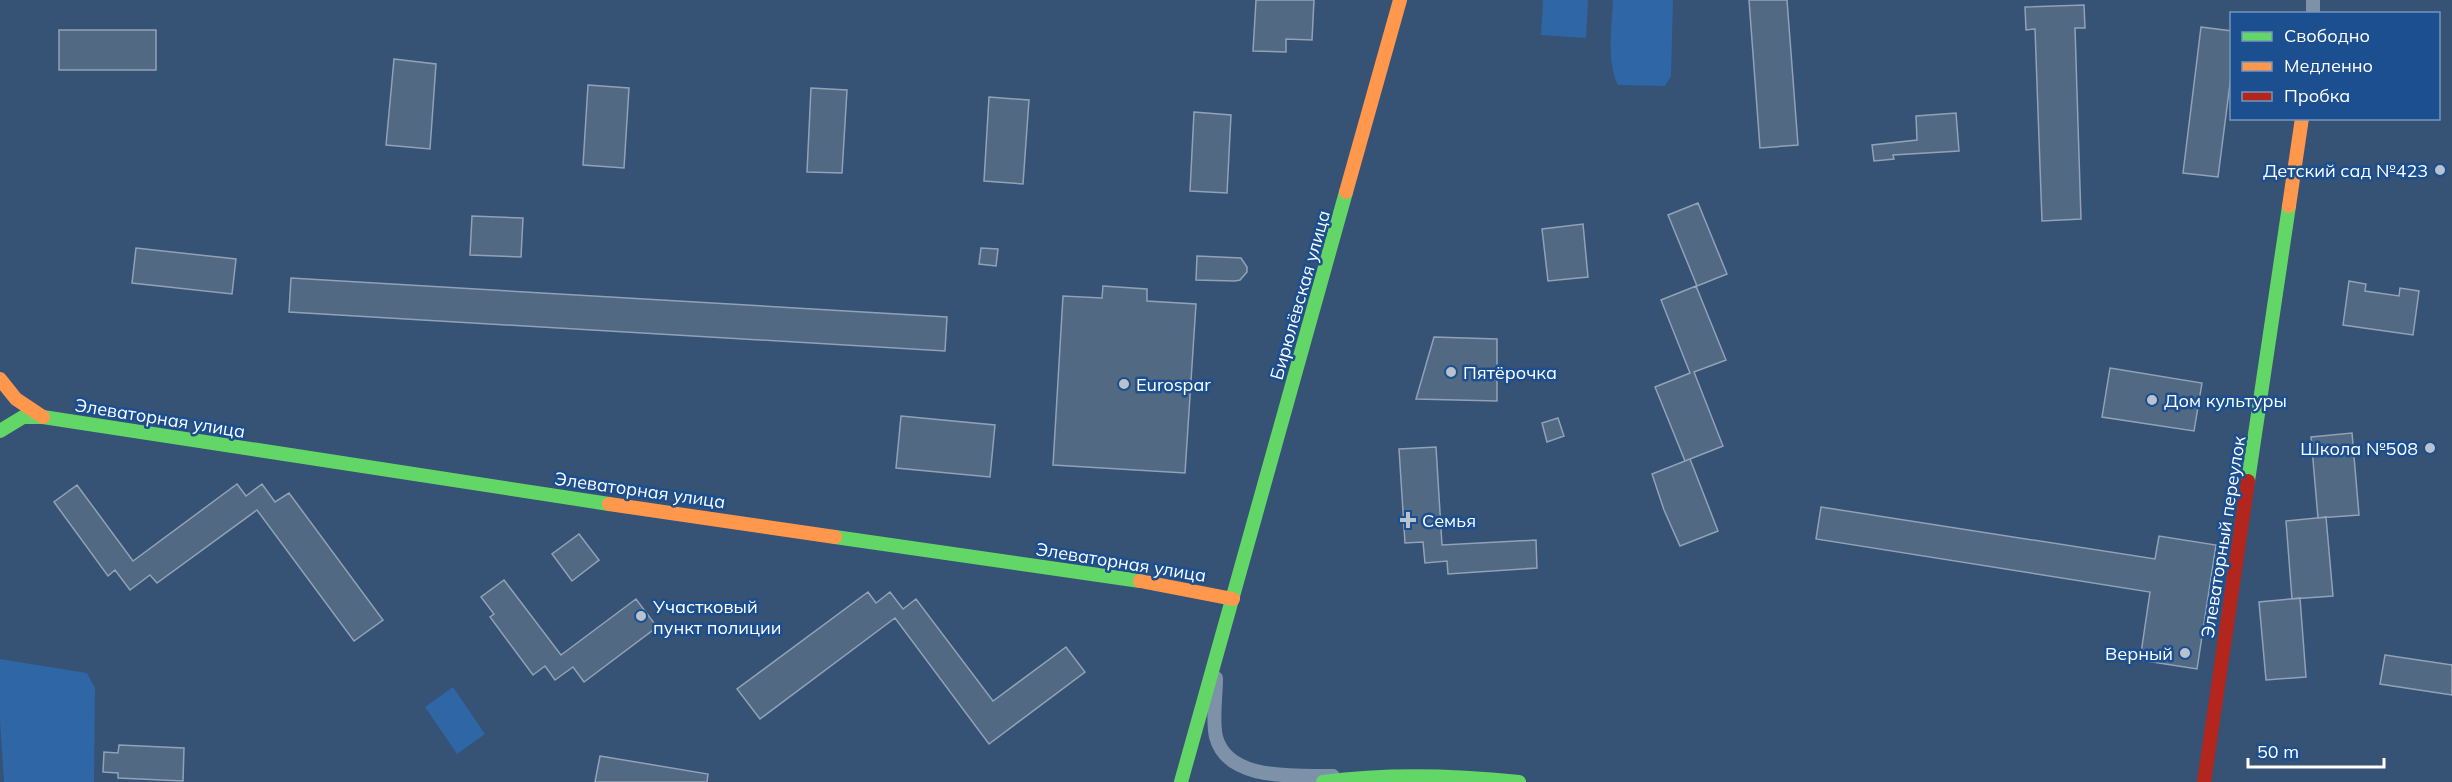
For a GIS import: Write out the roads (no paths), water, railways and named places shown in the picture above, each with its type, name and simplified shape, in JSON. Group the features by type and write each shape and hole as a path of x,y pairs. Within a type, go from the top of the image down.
{"street":[{"name":"Бирюлёвская улица","path":"1181,782 1400,0"},
{"name":"Элеваторный переулок","path":"2204,782 2302,120"},
{"path":"0,379 16,399 43,417"},
{"path":"0,431 23,417 43,417"},
{"name":"Элеваторная улица","path":"43,417 418,477 1155,584 1233,599"},
{"path":"1217,655 1216,737 1223,752 1234,764 1260,774 1359,776 1443,774 1519,782"},
{"path":"1323,782 1359,776"}],"place":[{"name":"Детский сад №423","path":"2440,170"},
{"name":"Пятёрочка","path":"1451,372"},
{"name":"Eurospar","path":"1124,384"},
{"name":"Дом культуры","path":"2152,400"},
{"name":"Школа №508","path":"2430,448"},
{"name":"Семья","path":"1408,520"},
{"name":"Участковый пункт полиции","path":"641,616"},
{"name":"Верный","path":"2185,653"}]}
